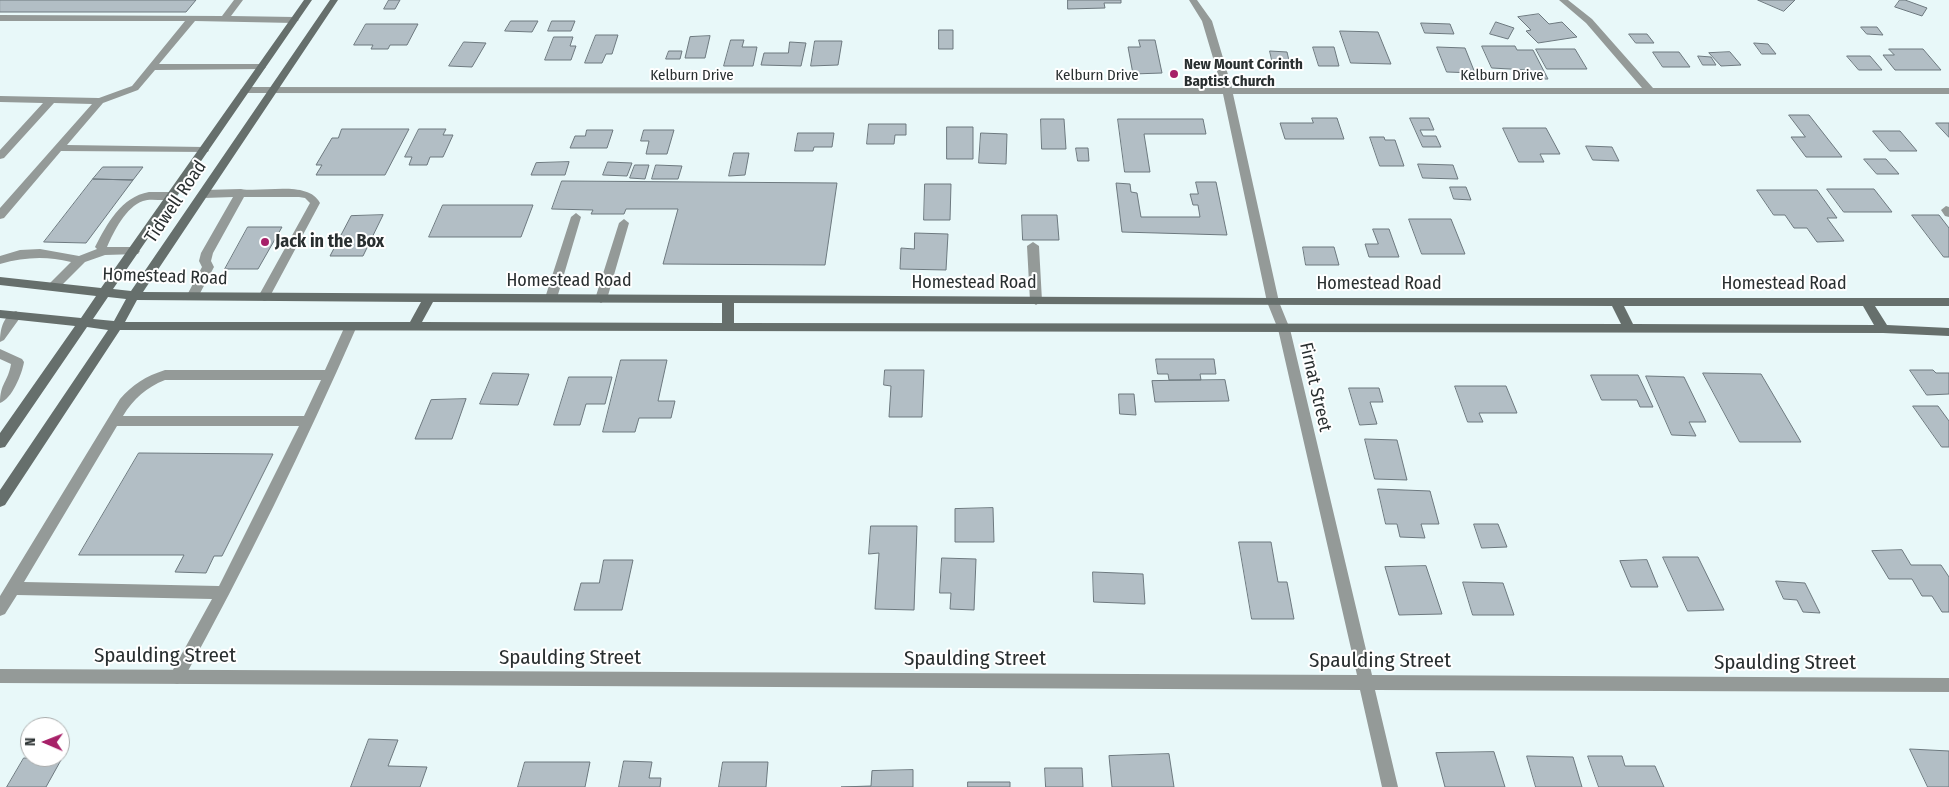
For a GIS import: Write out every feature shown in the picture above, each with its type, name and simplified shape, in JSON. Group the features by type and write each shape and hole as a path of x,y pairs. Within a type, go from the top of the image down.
{"main road":[{"name":"Tidwell Road","path":"0,444 5,429 86,322 308,0"},
{"name":"Tidwell Road","path":"0,501 117,326 134,296 275,90 334,0"},
{"name":"Homestead Road","path":"0,281 134,296 192,297 1273,302 1949,302"},
{"path":"413,327 429,298"},
{"path":"728,299 728,328"},
{"path":"1615,301 1630,329"},
{"path":"1866,301 1883,329"},
{"path":"0,314 117,326 1883,329 1949,332"}],"street":[{"path":"225,18 239,0"},
{"name":"Firnat Street","path":"1193,0 1207,21 1228,92 1273,302 1284,329 1364,682 1390,787"},
{"path":"1563,0 1589,21 1650,91"},
{"path":"0,18 225,18 294,20"},
{"path":"0,99 100,101 135,88 192,18"},
{"path":"153,67 261,67"},
{"name":"Kelburn Drive","path":"245,90 1949,91"},
{"path":"0,156 51,100"},
{"path":"0,215 100,101"},
{"path":"58,148 204,150"},
{"path":"192,297 208,267 205,261 206,253 241,193"},
{"path":"204,194 299,193 308,194 313,198 315,202 264,297"},
{"path":"104,251 101,248 107,234 136,200 146,197 172,196"},
{"path":"551,298 576,217"},
{"path":"601,299 624,223"},
{"path":"1033,246 1036,301"},
{"path":"53,287 80,260 104,251 134,251"},
{"path":"0,260 7,257 34,254 59,254 80,260"},
{"path":"0,337 16,316"},
{"path":"177,677 224,593 330,375 351,326"},
{"path":"0,354 18,362 15,376 0,398"},
{"path":"0,609 113,421 134,390 149,381 165,375 330,375"},
{"path":"113,421 308,421"},
{"path":"13,588 224,593"},
{"name":"Spaulding Street","path":"0,676 1949,685"}],"building":[{"path":"0,0 196,0 186,12 0,12"},
{"path":"389,0 400,0 395,9 384,9"},
{"path":"1068,0 1121,0 1121,3 1104,3 1105,8 1068,9"},
{"path":"1758,0 1795,0 1784,11"},
{"path":"1900,0 1927,8 1922,16 1895,7"},
{"path":"1539,14 1549,24 1562,22 1577,37 1538,43 1526,31 1531,30 1518,17"},
{"path":"511,21 538,21 532,32 505,31"},
{"path":"552,21 575,21 571,31 548,31"},
{"path":"1496,22 1514,28 1508,39 1490,34"},
{"path":"1421,23 1450,24 1454,34 1425,33"},
{"path":"366,24 418,24 407,45 390,45 388,49 371,49 373,45 354,45"},
{"path":"1861,27 1877,27 1883,35 1867,34"},
{"path":"939,30 953,30 953,49 939,49"},
{"path":"1340,31 1378,32 1391,64 1351,63"},
{"path":"1629,34 1647,34 1654,43 1636,43"},
{"path":"596,35 618,35 612,54 606,54 602,63 585,63"},
{"path":"710,36 705,58 685,58 690,37"},
{"path":"554,37 573,37 570,46 576,46 571,60 545,60"},
{"path":"731,40 744,40 742,47 757,47 753,66 724,66"},
{"path":"1139,40 1155,40 1162,73 1133,74 1128,47 1140,47"},
{"path":"815,41 842,41 838,65 811,66"},
{"path":"464,42 486,43 472,67 449,66"},
{"path":"790,42 806,43 801,66 761,65 764,53 788,53"},
{"path":"1754,43 1768,44 1776,54 1762,54"},
{"path":"1482,46 1515,46 1517,50 1533,50 1548,79 1532,79 1527,70 1492,68"},
{"path":"1313,47 1334,47 1339,66 1319,66"},
{"path":"1437,47 1465,48 1475,73 1447,72"},
{"path":"1536,49 1575,49 1587,69 1547,69"},
{"path":"1889,49 1923,49 1941,70 1895,70 1883,55 1894,55"},
{"path":"669,51 682,51 680,59 666,59"},
{"path":"1270,51 1287,52 1291,69 1274,69"},
{"path":"1653,52 1679,52 1690,67 1663,67"},
{"path":"1730,52 1741,65 1721,66 1709,53"},
{"path":"1698,56 1711,57 1716,65 1703,65"},
{"path":"1847,56 1870,56 1882,70 1859,70"},
{"path":"1789,115 1809,115 1842,157 1806,157 1791,137 1805,137"},
{"path":"1312,118 1337,118 1344,139 1285,139 1280,123 1313,123"},
{"path":"1410,118 1429,118 1434,130 1420,130 1423,136 1436,136 1441,147 1423,147"},
{"path":"1041,119 1064,119 1066,149 1042,149"},
{"path":"1118,119 1203,119 1206,134 1144,134 1150,172 1125,172"},
{"path":"1936,123 1949,123 1949,137"},
{"path":"869,124 906,124 906,135 895,135 894,144 867,144"},
{"path":"947,127 973,127 973,159 947,159"},
{"path":"1503,128 1546,128 1560,154 1540,154 1544,162 1519,162"},
{"path":"342,129 409,129 385,175 316,175 322,165 316,165 332,138 338,138"},
{"path":"419,129 446,129 443,135 453,135 443,157 430,157 427,165 409,165 412,157 405,157"},
{"path":"587,130 613,130 607,148 570,148 575,136 585,136"},
{"path":"644,130 674,130 667,154 646,154 649,141 641,141"},
{"path":"1873,131 1900,131 1917,151 1890,151"},
{"path":"798,133 834,133 832,147 814,147 813,151 795,151"},
{"path":"981,133 1007,134 1006,164 979,163"},
{"path":"1370,137 1384,137 1385,140 1395,140 1404,166 1380,166"},
{"path":"1586,146 1612,147 1619,161 1593,160"},
{"path":"1076,148 1088,148 1089,161 1078,161"},
{"path":"734,153 749,153 745,175 729,176"},
{"path":"1864,159 1886,159 1899,174 1877,174"},
{"path":"569,162 565,175 531,175 536,163"},
{"path":"608,162 632,163 627,176 603,175"},
{"path":"1418,164 1453,165 1458,179 1423,178"},
{"path":"635,165 649,165 645,179 630,178"},
{"path":"656,165 682,166 678,179 652,179"},
{"path":"103,167 143,167 133,180 93,179"},
{"path":"93,179 133,180 86,243 44,242"},
{"path":"562,181 837,183 825,265 663,264 678,209 626,209 624,214 591,214 593,210 552,209"},
{"path":"1196,182 1216,182 1227,235 1122,232 1116,183 1130,184 1131,192 1137,193 1141,217 1200,217 1198,205 1193,205 1190,194 1198,194"},
{"path":"925,184 951,184 950,220 924,220"},
{"path":"1450,187 1466,187 1471,200 1454,199"},
{"path":"1827,189 1874,189 1892,212 1844,212"},
{"path":"1757,190 1817,190 1837,218 1827,218 1844,241 1817,242 1807,228 1794,228 1785,215 1774,215"},
{"path":"443,205 533,205 521,237 429,237"},
{"path":"383,215 363,256 330,256 351,216"},
{"path":"1022,215 1057,215 1059,240 1023,240"},
{"path":"1912,215 1939,215 1949,228 1949,257 1944,257"},
{"path":"1409,219 1451,219 1465,254 1422,254"},
{"path":"248,227 282,227 258,269 225,269"},
{"path":"1373,229 1389,229 1399,257 1369,257 1365,244 1378,244"},
{"path":"915,233 948,234 946,270 900,269 901,248 914,249"},
{"path":"1303,247 1334,247 1339,265 1306,265"},
{"path":"1156,359 1214,359 1216,374 1200,374 1201,380 1169,380 1168,374 1158,374"},
{"path":"621,360 667,360 658,401 675,401 671,418 639,418 635,432 603,432"},
{"path":"885,370 924,370 922,417 889,417 891,386 884,385"},
{"path":"1910,370 1933,370 1936,373 1949,373 1949,394 1927,395"},
{"path":"493,373 529,374 518,405 480,404"},
{"path":"1703,373 1761,374 1801,442 1740,442"},
{"path":"1591,375 1638,375 1653,407 1640,407 1637,400 1602,400"},
{"path":"1646,376 1684,377 1706,422 1689,422 1696,436 1672,435"},
{"path":"569,377 612,377 605,404 586,404 580,425 554,425"},
{"path":"1225,380 1229,401 1155,402 1152,381"},
{"path":"1455,386 1506,386 1517,413 1479,413 1483,422 1468,422"},
{"path":"1349,388 1379,388 1383,402 1370,402 1377,424 1360,425"},
{"path":"1119,394 1134,394 1136,415 1120,414"},
{"path":"466,399 452,439 415,439 431,400"},
{"path":"1913,406 1938,406 1949,421 1949,447 1942,447"},
{"path":"1365,439 1397,440 1407,480 1375,479"},
{"path":"139,453 273,454 222,556 214,556 206,573 175,572 184,555 79,555"},
{"path":"1378,489 1430,491 1439,524 1421,524 1425,538 1400,537 1397,524 1386,524"},
{"path":"993,508 994,542 955,542 955,509"},
{"path":"1474,524 1498,524 1507,547 1482,548"},
{"path":"871,526 917,526 914,610 875,609 879,553 869,554"},
{"path":"1239,542 1271,542 1278,582 1287,582 1294,619 1252,619"},
{"path":"1902,550 1911,565 1941,565 1949,577 1949,612 1942,612 1932,596 1922,596 1912,579 1889,579 1872,551"},
{"path":"1663,557 1698,557 1724,610 1688,611"},
{"path":"942,558 976,559 974,610 950,609 951,593 940,593"},
{"path":"604,560 633,560 622,610 574,610 581,583 599,583"},
{"path":"1647,560 1658,587 1631,587 1620,561"},
{"path":"1426,566 1442,614 1399,615 1385,567"},
{"path":"1093,572 1143,574 1145,604 1094,602"},
{"path":"1776,581 1805,583 1820,613 1803,612 1797,600 1784,599"},
{"path":"1463,582 1503,583 1514,615 1473,615"},
{"path":"369,739 398,740 388,766 427,767 420,787 351,787"},
{"path":"1910,749 1949,751 1949,787 1928,787"},
{"path":"1494,752 1505,787 1445,787 1436,753"},
{"path":"1169,754 1174,787 1112,787 1109,756"},
{"path":"1527,756 1573,757 1582,787 1536,787"},
{"path":"1588,756 1622,756 1625,766 1655,766 1664,787 1599,787"},
{"path":"624,761 652,762 649,778 661,778 660,787 619,787"},
{"path":"525,762 590,762 585,787 518,787"},
{"path":"723,762 768,762 766,787 719,787"},
{"path":"20,765 20,767 57,767 46,787 7,787"},
{"path":"1045,768 1082,768 1083,787 1046,787"},
{"path":"913,770 913,787 841,787 871,786 872,771"},
{"path":"968,782 1010,782 1010,787 968,787"}],"place":[{"name":"New Mount Corinth Baptist Church","path":"1174,74"},
{"name":"Jack in the Box","path":"265,242"}]}
